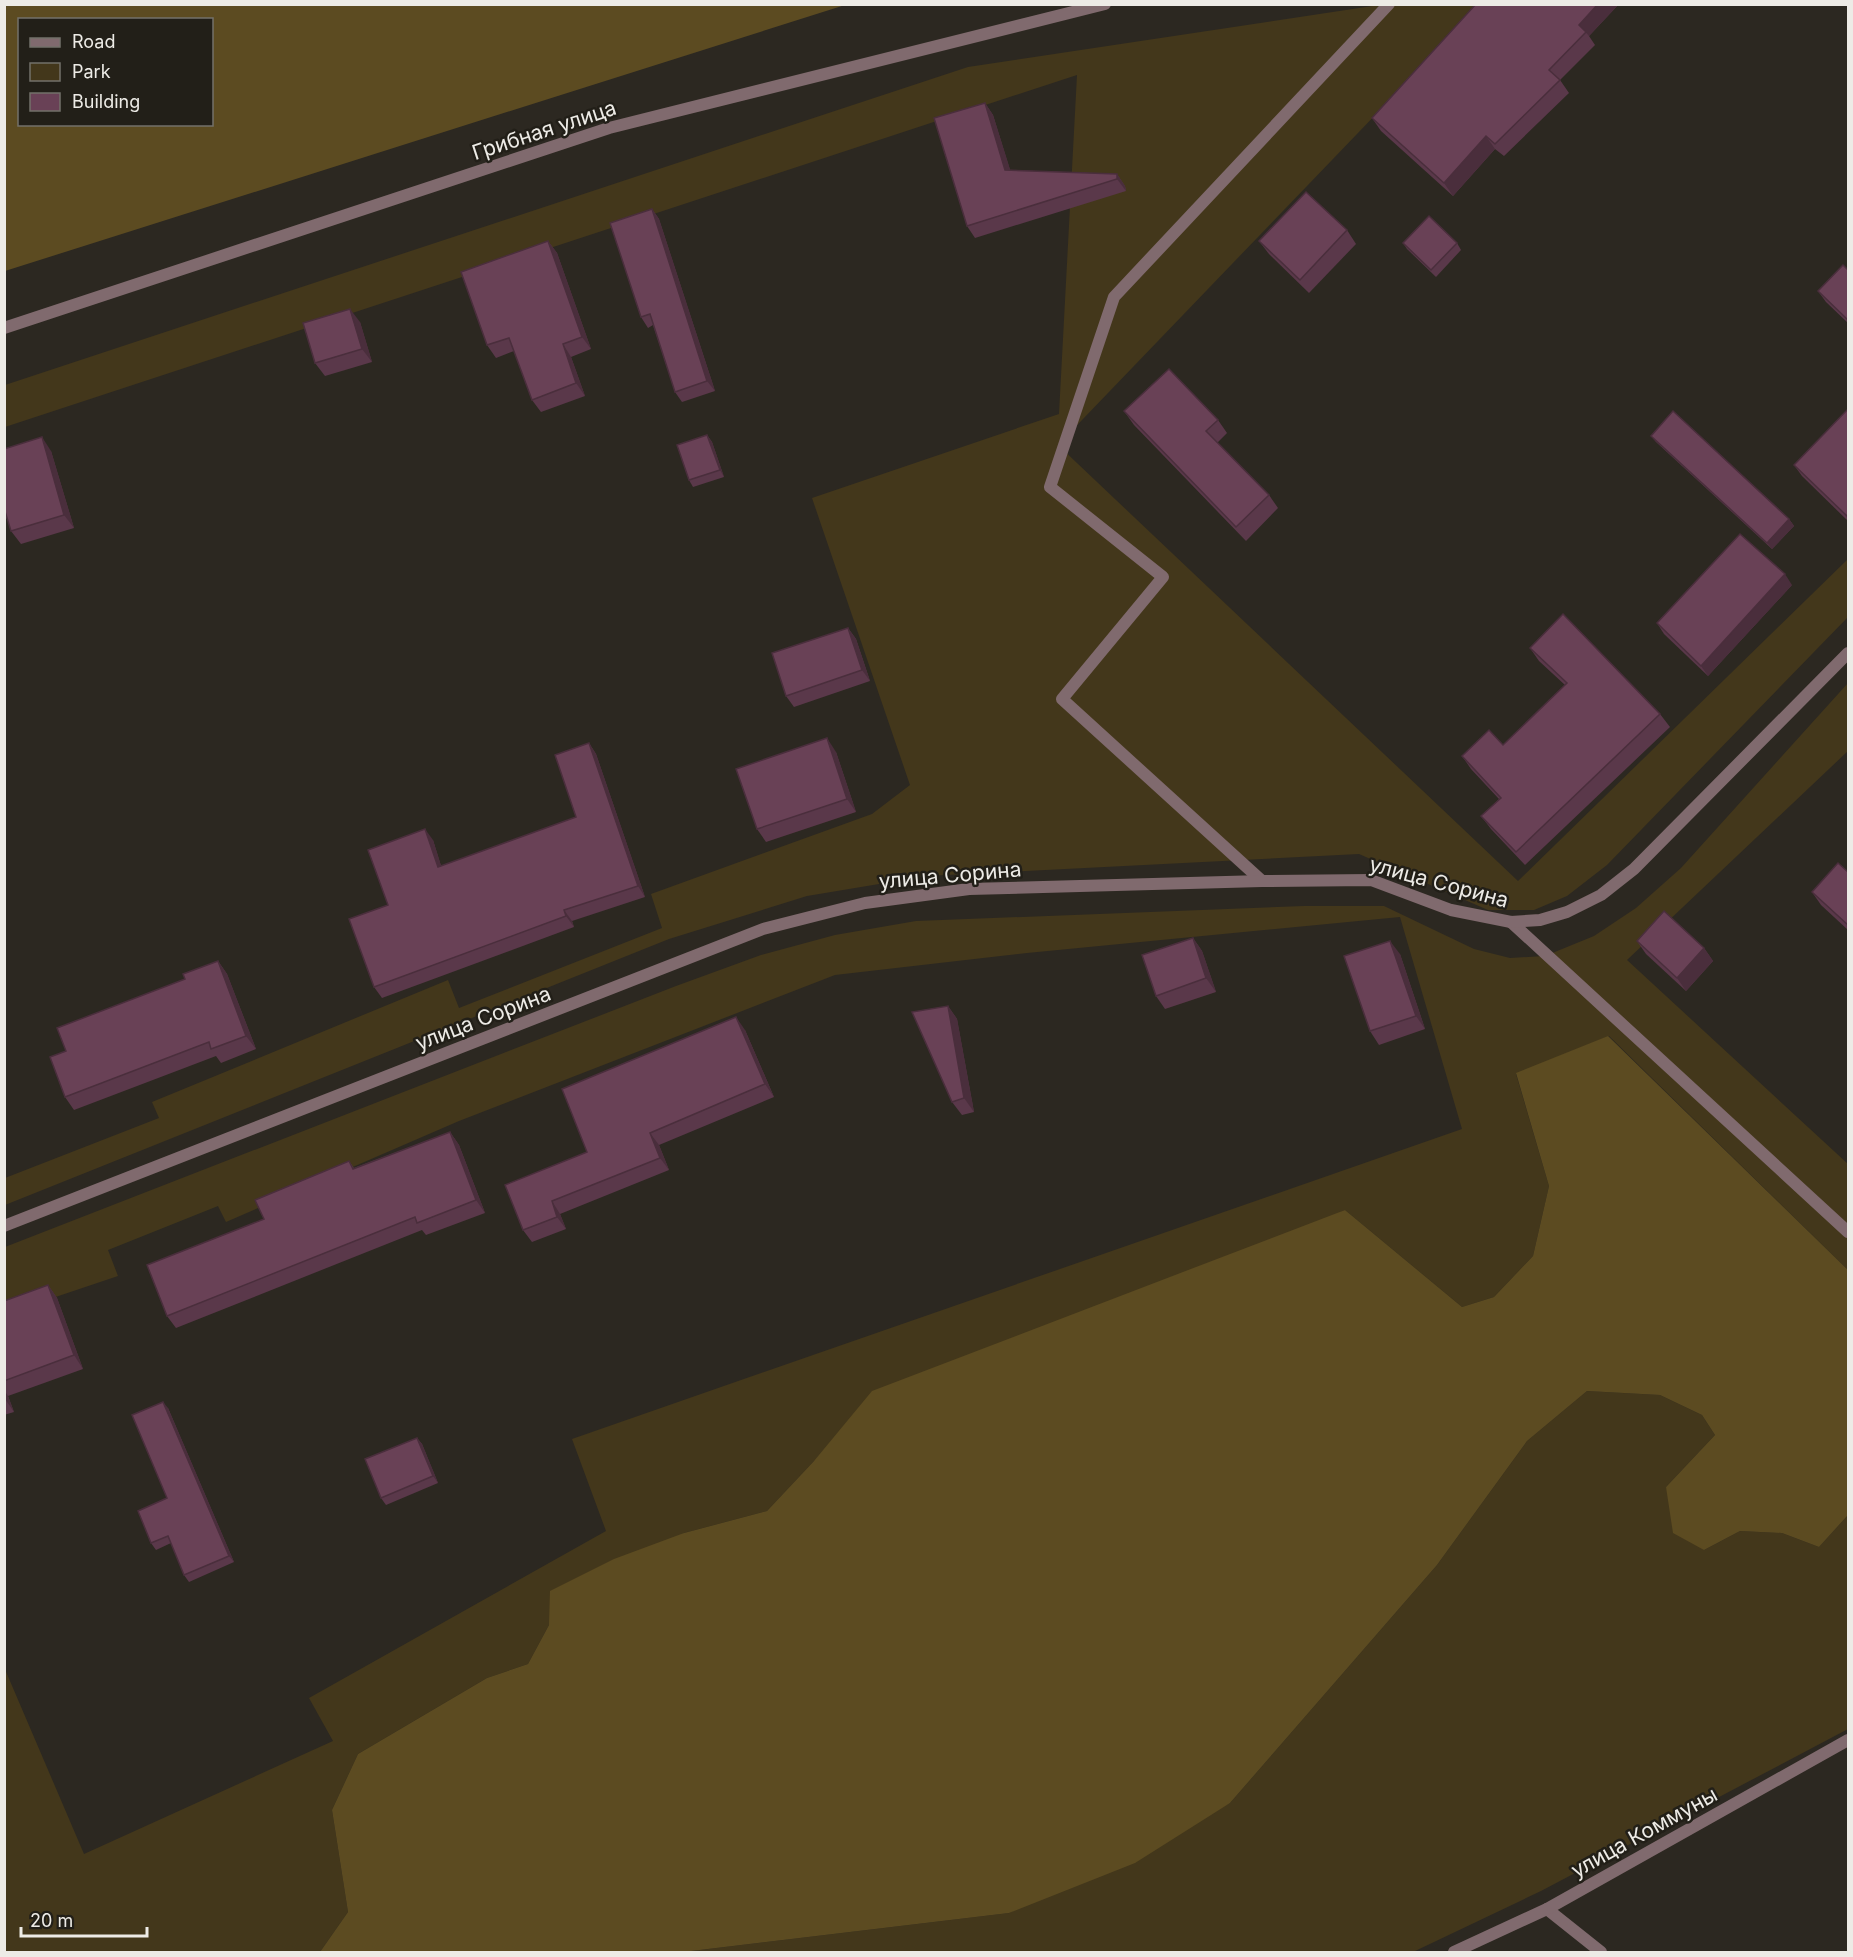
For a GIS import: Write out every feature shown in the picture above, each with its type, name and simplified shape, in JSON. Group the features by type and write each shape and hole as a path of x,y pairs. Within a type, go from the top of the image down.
{"street":[{"name":"Грибная улица","path":"4,328 609,128 1105,4"},
{"path":"1262,881 1062,699 1163,577 1050,487 1114,297 1389,4"},
{"name":"улица Сорина","path":"4,1226 764,929 865,903 969,889 1371,880 1451,910 1511,922 1540,920 1567,912 1601,895 1626,875 1722,783 1848,653"},
{"path":"1511,922 1848,1232"},
{"name":"улица Коммуны","path":"1454,1953 1547,1909 1848,1740"},
{"path":"1547,1909 1601,1953"}],"green space":[{"path":"1379,5 1481,5 1058,445 1518,881 1848,559 1848,617 1607,865 1567,896 1534,910 1488,910 1359,854 927,876 807,896 669,939 5,1205 5,1178 159,1118 152,1102 448,980 459,1008 662,928 651,894 872,814 910,785 812,498 1059,414 1077,75 5,427 5,385 968,67"},
{"path":"1848,683 1848,751 1627,960 1848,1164 1848,1270 1609,1036 1516,1074 1549,1186 1533,1256 1494,1297 1462,1307 1345,1210 814,1461 767,1511 684,1533 549,1625 528,1664 487,1678 358,1754 332,1810 348,1912 320,1952 5,1952 4,1667 84,1854 333,1741 309,1698 606,1531 572,1439 1462,1129 1400,917 1027,953 835,975 459,1121 226,1222 218,1206 108,1250 118,1276 5,1314 5,1247 676,986 761,955 835,935 916,921 1304,906 1384,906 1474,949 1510,958 1545,956 1594,936 1636,908 1681,868"},
{"path":"1587,1391 1660,1395 1702,1415 1715,1435 1666,1487 1704,1550 1740,1531 1782,1533 1819,1547 1848,1515 1848,1729 1541,1891 1413,1952 683,1952 1009,1913 1230,1803 1437,1565 1527,1441"}],"shaded area":[{"path":"5,4 845,5 5,271"},
{"path":"1608,1036 1848,1270 1848,1515 1819,1547 1782,1533 1740,1531 1704,1550 1673,1533 1666,1487 1715,1435 1702,1415 1660,1395 1587,1391 1527,1441 1437,1565 1230,1803 1135,1863 1009,1913 683,1952 320,1952 348,1912 332,1810 358,1754 487,1678 528,1664 549,1625 550,1591 614,1559 684,1533 767,1511 814,1461 872,1391 1345,1210 1462,1307 1494,1297 1533,1256 1549,1186 1516,1073"}],"building":[{"path":"1476,4 1598,4 1579,25 1586,32 1549,70 1560,80 1495,144 1486,136 1444,183 1372,118"},
{"path":"985,103 1005,170 1117,174 1117,179 967,226 934,118"},
{"path":"1306,192 1347,230 1300,280 1259,241"},
{"path":"652,209 707,381 675,392 650,314 641,317 610,223"},
{"path":"1429,216 1457,243 1431,270 1403,243"},
{"path":"548,241 582,337 563,344 576,383 532,400 509,338 487,345 461,272"},
{"path":"1843,265 1848,270 1848,320 1818,291"},
{"path":"350,309 362,349 315,363 303,323"},
{"path":"1169,369 1218,420 1206,431 1269,495 1236,527 1124,411"},
{"path":"1848,409 1848,514 1847,516 1794,465"},
{"path":"1673,411 1789,519 1767,543 1651,436"},
{"path":"707,435 720,470 689,480 677,445"},
{"path":"42,437 64,515 11,531 4,508 4,449"},
{"path":"1740,534 1785,574 1701,666 1657,623"},
{"path":"1563,614 1660,714 1516,852 1481,816 1501,798 1462,756 1489,730 1503,745 1567,683 1530,648"},
{"path":"848,628 862,670 786,696 772,653"},
{"path":"827,738 847,799 757,829 736,769"},
{"path":"589,743 638,886 564,910 566,916 374,987 349,919 388,905 368,850 425,829 438,867 576,817 555,755"},
{"path":"1838,863 1848,872 1848,925 1812,892"},
{"path":"1664,911 1704,948 1677,978 1637,941"},
{"path":"1193,938 1206,978 1156,996 1142,955"},
{"path":"1390,941 1416,1016 1370,1031 1344,956"},
{"path":"218,961 246,1036 211,1049 209,1042 65,1097 50,1057 66,1051 57,1028 185,979 183,974"},
{"path":"948,1006 964,1098 952,1102 912,1012"},
{"path":"736,1017 765,1084 650,1133 660,1158 552,1201 557,1217 523,1230 505,1185 587,1152 562,1089"},
{"path":"450,1132 476,1200 417,1223 415,1217 167,1316 147,1265 264,1219 255,1200 349,1161 353,1169"},
{"path":"48,1285 74,1355 4,1381 4,1301"},
{"path":"163,1402 229,1556 184,1575 168,1536 151,1543 138,1511 167,1498 132,1415"},
{"path":"417,1438 433,1476 381,1498 365,1459"}]}
